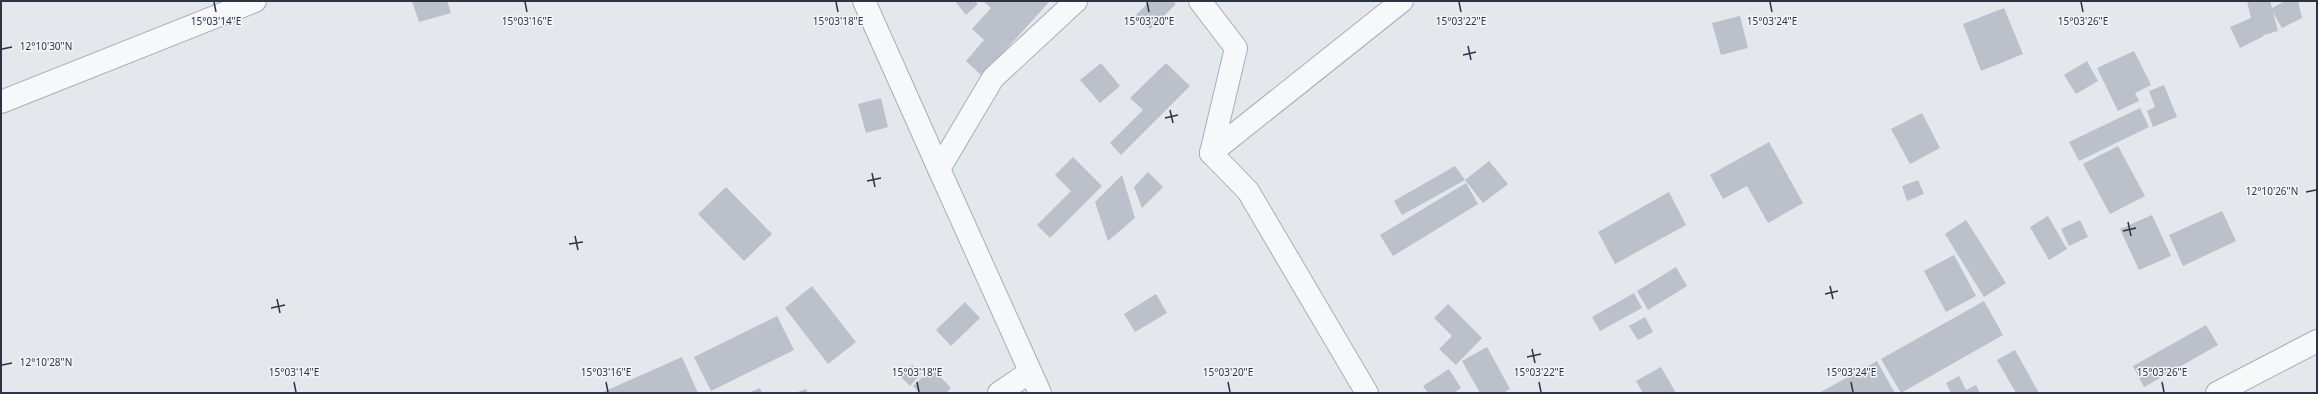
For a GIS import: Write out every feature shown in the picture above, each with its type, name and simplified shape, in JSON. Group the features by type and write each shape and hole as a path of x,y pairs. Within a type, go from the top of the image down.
{"street":[{"path":"1,102 255,1"},
{"path":"864,1 1040,393"},
{"path":"940,169 993,78 1076,1"},
{"path":"1200,1 1236,48 1211,153"},
{"path":"1211,153 1402,1"},
{"path":"1211,153 1248,192 1367,393"},
{"path":"2217,393 2317,340"},
{"path":"999,393 1030,372"}],"building":[{"path":"412,1 447,1 451,13 419,22"},
{"path":"955,1 975,1 978,4 966,15"},
{"path":"983,1 1050,1 982,76 966,61 984,40 972,29 991,8"},
{"path":"1150,1 1173,1 1176,4 1150,29 1136,15"},
{"path":"2247,1 2270,1 2272,8 2285,1 2298,1 2302,18 2282,28 2273,12 2278,31 2263,35 2264,36 2240,48 2230,27 2251,18"},
{"path":"2004,8 2023,54 1981,71 1963,24"},
{"path":"1740,16 1748,48 1721,55 1712,23"},
{"path":"2134,51 2151,85 2135,93 2139,101 2118,111 2097,68"},
{"path":"2087,61 2098,81 2076,94 2064,75"},
{"path":"1101,63 1120,86 1100,103 1080,80"},
{"path":"1166,63 1190,86 1121,155 1110,143 1143,110 1130,98"},
{"path":"2164,85 2177,117 2153,127 2147,111 2155,107 2149,91"},
{"path":"881,98 888,127 866,133 858,104"},
{"path":"2140,108 2149,127 2079,161 2069,142"},
{"path":"1922,113 1940,148 1910,164 1891,129"},
{"path":"1769,142 1803,203 1768,223 1747,186 1723,199 1710,175"},
{"path":"2118,146 2145,196 2110,214 2083,164"},
{"path":"1073,157 1102,186 1050,238 1037,225 1071,191 1055,175"},
{"path":"1489,161 1508,184 1483,203 1465,180"},
{"path":"1455,166 1465,180 1402,215 1394,201"},
{"path":"1148,172 1163,187 1142,208 1134,187"},
{"path":"1122,175 1135,218 1108,241 1095,202"},
{"path":"1918,180 1924,194 1907,201 1902,186"},
{"path":"1466,183 1478,204 1393,256 1380,235"},
{"path":"726,187 772,234 744,261 698,214"},
{"path":"1669,192 1686,225 1615,264 1598,232"},
{"path":"2222,211 2236,241 2183,266 2169,235"},
{"path":"2152,215 2171,256 2139,270 2120,229"},
{"path":"2048,216 2067,249 2049,260 2030,227"},
{"path":"1966,220 2006,283 1984,297 1945,234"},
{"path":"2080,220 2088,237 2069,246 2061,229"},
{"path":"1954,255 1976,296 1946,312 1924,271"},
{"path":"1676,267 1687,286 1648,310 1637,291"},
{"path":"812,286 856,342 828,364 785,308"},
{"path":"1634,293 1642,308 1600,331 1592,317"},
{"path":"1156,294 1167,313 1135,332 1124,314"},
{"path":"1984,301 2003,335 1901,393 1881,359"},
{"path":"965,302 980,318 951,346 936,330"},
{"path":"1448,304 1482,338 1456,365 1439,349 1452,336 1434,318"},
{"path":"777,316 794,350 711,391 694,357"},
{"path":"1645,317 1653,332 1638,340 1629,326"},
{"path":"2206,325 2218,345 2144,387 2133,366"},
{"path":"1487,347 1510,389 1503,393 1480,393 1462,361"},
{"path":"2015,350 2039,393 2016,393 1997,360"},
{"path":"682,357 698,393 601,393"},
{"path":"1877,361 1895,393 1819,393"},
{"path":"912,365 921,374 910,386 900,376"},
{"path":"1661,367 1676,393 1643,393 1636,381"},
{"path":"932,368 951,388 946,393 920,393 913,386"},
{"path":"1449,369 1461,388 1454,393 1428,393 1423,386"},
{"path":"1959,376 1966,390 1976,385 1980,393 1951,393 1946,383"},
{"path":"760,388 762,393 748,393"},
{"path":"806,389 808,393 795,393"}]}
